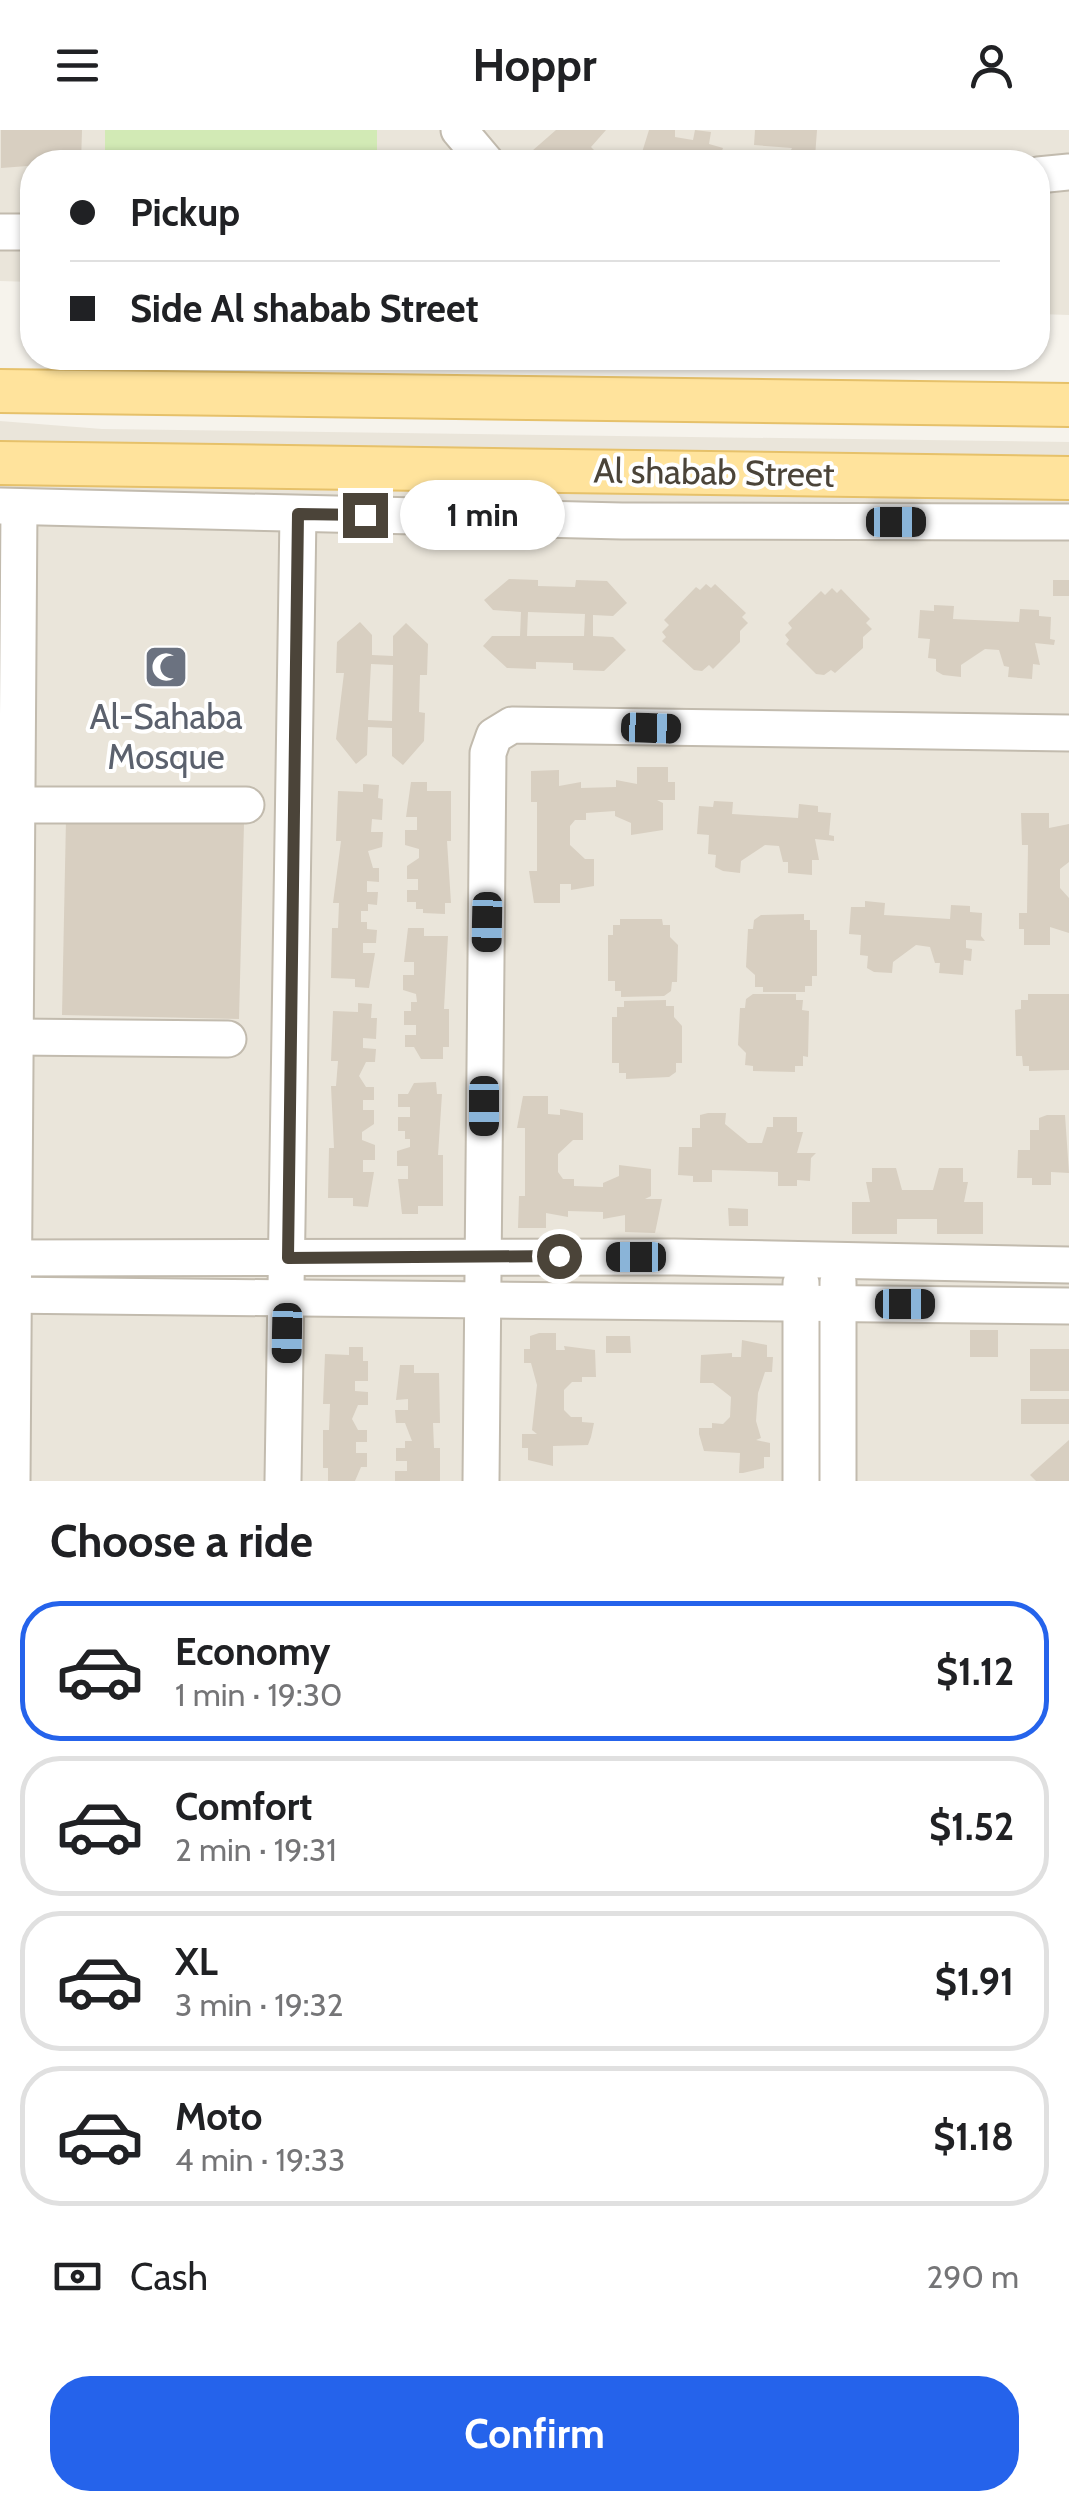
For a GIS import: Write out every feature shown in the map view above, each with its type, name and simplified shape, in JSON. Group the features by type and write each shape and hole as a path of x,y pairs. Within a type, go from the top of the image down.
{"main road":[{"name":"Al shabab Street","path":"0,391 1069,405"},
{"name":"Al shabab Street","path":"0,463 1069,478"}],"street":[{"path":"460,130 476,150"},
{"path":"12,1481 7,1258 17,804 10,507 1069,522"},
{"path":"283,1481 298,514"},
{"path":"481,1481 488,753 500,731 512,725 1069,732"},
{"path":"17,804 246,806"},
{"path":"10,1060 228,1039"},
{"path":"7,1258 483,1256 1069,1264"},
{"path":"800,1262 802,1481"},
{"path":"838,1262 838,1481"},
{"path":"7,1295 1069,1306"}],"shaded area":[{"path":"0,130 1069,130 1069,315 1050,314 1050,150 20,150 20,282 0,281"},
{"path":"0,421 102,429 1069,442 1069,1481 0,1481"}],"green space":[{"path":"105,130 377,130 377,150 105,150"}],"building":[{"path":"1,130 82,130 81,150 20,150 20,167 1,168"},
{"path":"556,130 606,130 591,147 594,150 533,150"},
{"path":"649,130 675,130 675,137 693,140 695,130 711,132 709,144 723,148 722,150 643,150"},
{"path":"755,130 817,130 816,150 754,145"},
{"path":"509,579 538,580 538,586 575,587 576,580 607,581 627,603 613,616 593,615 593,636 613,637 626,650 604,671 573,670 573,663 536,662 536,669 507,668 483,646 492,636 520,636 521,612 493,610 484,600","holes":["528,612 585,614 584,636 527,636"]},
{"path":"1053,580 1069,580 1069,596 1053,596"},
{"path":"706,584 711,588 715,584 746,613 742,617 748,623 740,631 740,642 713,669 709,665 702,671 694,670 662,641 666,637 662,632 669,625 664,620 696,587 700,590"},
{"path":"832,588 837,593 841,589 870,619 866,623 872,629 863,637 863,648 835,673 831,670 824,675 816,674 786,644 789,640 785,635 792,628 788,623 821,591 825,595"},
{"path":"934,605 954,606 953,619 1019,622 1020,609 1039,610 1039,616 1051,617 1050,639 1055,640 1054,645 1035,643 1040,665 1033,664 1032,679 1008,677 1009,667 1004,666 999,650 985,649 961,665 961,677 943,675 936,671 936,659 928,658 930,639 918,638 920,610 934,611"},
{"path":"360,622 372,635 372,655 393,656 393,636 406,623 428,644 427,675 420,675 419,712 425,713 424,741 403,765 392,756 392,728 368,727 367,755 356,764 336,739 344,673 336,673 337,642","holes":["371,664 393,665 392,721 368,720"]},
{"path":"637,767 668,767 668,782 675,782 675,800 657,800 663,803 663,830 631,835 631,823 615,816 615,811 586,813 586,820 575,820 570,826 570,845 585,859 594,859 594,886 571,890 571,884 560,884 560,903 534,903 529,871 537,871 537,802 531,802 531,771 559,770 559,786 581,782 581,788 616,787 616,780 637,784"},
{"path":"411,782 427,782 427,791 451,791 451,841 447,841 451,903 445,903 445,914 423,913 423,909 416,909 416,902 407,902 407,890 418,890 418,879 407,879 407,866 419,858 419,849 405,845 405,830 417,830 417,817 406,817"},
{"path":"363,784 379,785 378,798 383,799 382,820 372,819 371,832 383,832 382,847 368,851 373,868 379,868 379,882 367,881 367,892 378,892 377,905 368,904 368,911 361,911 361,922 367,922 367,929 377,930 376,943 363,943 363,953 375,953 369,988 355,987 355,979 331,978 332,928 338,928 339,903 333,903 341,841 336,841 338,791 363,792"},
{"path":"714,801 733,802 732,814 798,818 799,804 818,806 818,812 831,813 829,835 834,836 834,841 815,839 819,860 812,860 812,875 788,873 788,862 783,862 779,846 765,845 741,861 740,873 723,871 715,867 716,855 708,854 709,835 697,834 699,806 713,807"},
{"path":"1021,813 1049,813 1049,828 1069,824 1069,862 1060,869 1060,888 1069,898 1069,933 1050,927 1050,945 1024,945 1024,929 1019,929 1019,913 1027,913 1028,845 1022,845"},
{"path":"66,819 244,823 239,1019 62,1015"},
{"path":"865,901 885,903 884,915 950,919 951,905 970,906 970,912 982,913 981,936 985,941 966,940 966,948 972,949 971,961 964,960 963,975 939,973 940,963 935,963 930,947 916,945 893,962 892,973 874,972 867,968 868,956 860,955 861,935 849,934 851,907 865,907"},
{"path":"804,914 804,920 810,920 810,930 817,930 817,976 812,976 812,986 805,986 805,992 763,992 763,987 755,987 755,975 746,967 748,929 753,929 754,920 761,915"},
{"path":"620,919 662,919 663,925 670,925 670,937 678,945 677,982 672,982 671,991 664,996 621,997 621,991 615,991 615,981 608,981 608,935 613,935 613,925 620,925"},
{"path":"408,928 424,928 424,936 448,936 444,1009 449,1009 449,1047 443,1047 443,1059 421,1059 414,1047 405,1047 405,1035 416,1035 416,1025 404,1025 404,1011 411,1011 411,1002 417,1002 416,994 403,990 403,975 414,975 414,962 404,962"},
{"path":"753,994 796,994 796,1000 803,1000 802,1010 809,1011 808,1057 803,1056 803,1066 795,1066 795,1072 753,1071 753,1066 745,1065 746,1053 738,1045 740,1008 745,1008 746,999"},
{"path":"1028,994 1069,994 1069,1070 1029,1071 1029,1066 1023,1066 1022,1056 1016,1056 1015,1010 1021,1009 1021,1000 1028,1000"},
{"path":"666,1000 666,1006 674,1006 674,1017 682,1026 682,1063 676,1063 676,1072 669,1077 626,1079 626,1073 619,1073 619,1063 612,1063 612,1017 617,1017 617,1007 624,1007 624,1001"},
{"path":"358,1003 372,1004 371,1018 377,1018 376,1039 363,1038 363,1048 376,1049 375,1062 366,1062 359,1076 366,1087 374,1087 374,1100 363,1100 363,1110 374,1110 374,1124 362,1132 362,1140 375,1145 375,1160 363,1160 363,1172 374,1172 368,1207 353,1206 353,1198 328,1198 329,1148 334,1148 331,1086 336,1086 338,1061 331,1061 333,1011 358,1012"},
{"path":"436,1082 437,1094 442,1094 438,1155 443,1155 443,1206 418,1206 418,1214 402,1214 398,1179 408,1179 408,1166 397,1166 397,1151 410,1147 410,1139 405,1139 405,1131 398,1131 398,1117 410,1117 410,1107 398,1107 398,1094 408,1094 414,1083"},
{"path":"523,1096 548,1096 548,1114 560,1115 560,1109 583,1113 583,1140 573,1140 558,1154 558,1172 563,1179 574,1179 574,1186 603,1187 603,1183 619,1176 619,1165 651,1169 651,1196 645,1199 662,1199 655,1233 625,1232 625,1215 603,1219 603,1212 568,1211 568,1217 546,1213 546,1228 518,1228 519,1196 525,1196 525,1128 517,1128"},
{"path":"726,1113 725,1124 748,1143 762,1143 767,1127 773,1127 773,1117 797,1117 797,1132 803,1132 797,1153 816,1153 811,1158 810,1181 778,1186 778,1172 712,1170 712,1182 693,1182 693,1176 678,1175 679,1147 692,1147 692,1128 700,1128 700,1115"},
{"path":"1065,1115 1069,1173 1051,1172 1051,1185 1032,1185 1032,1178 1017,1178 1018,1150 1030,1150 1030,1130 1039,1130 1039,1118"},
{"path":"872,1168 896,1168 902,1190 933,1190 939,1168 963,1168 963,1182 968,1182 964,1202 983,1202 983,1234 937,1234 937,1219 897,1219 897,1234 852,1234 852,1202 870,1202 866,1182 872,1182"},
{"path":"728,1208 748,1209 748,1226 729,1226"},
{"path":"970,1330 998,1330 998,1357 970,1357"},
{"path":"556,1333 556,1350 565,1350 564,1346 595,1350 596,1377 582,1377 582,1382 572,1382 564,1390 564,1410 571,1417 582,1417 582,1422 594,1423 591,1437 588,1445 553,1446 553,1466 528,1460 528,1448 522,1448 522,1434 537,1434 532,1430 537,1385 531,1363 524,1363 524,1349 530,1349 530,1336"},
{"path":"606,1336 630,1336 631,1353 606,1353"},
{"path":"742,1340 767,1345 767,1357 773,1357 772,1372 765,1372 758,1393 756,1421 761,1438 756,1440 770,1443 770,1457 764,1457 764,1468 739,1473 740,1453 704,1451 699,1428 723,1424 730,1417 731,1397 713,1383 700,1383 701,1355 732,1353 732,1357 741,1357"},
{"path":"349,1347 363,1347 363,1361 368,1361 368,1381 355,1381 355,1391 368,1392 368,1405 358,1405 352,1419 358,1430 367,1430 367,1442 356,1442 356,1453 367,1453 367,1467 361,1467 355,1481 328,1481 328,1468 323,1468 323,1430 329,1430 330,1404 323,1404 325,1354 349,1355"},
{"path":"1030,1349 1069,1349 1069,1391 1030,1391"},
{"path":"400,1365 414,1365 414,1373 439,1373 440,1423 433,1423 434,1448 440,1448 440,1481 395,1481 395,1471 407,1471 407,1461 396,1461 396,1448 405,1448 405,1441 412,1441 405,1423 396,1423 395,1410 408,1410 408,1399 396,1400"},
{"path":"1021,1399 1069,1399 1069,1424 1021,1424"},
{"path":"1069,1440 1069,1481 1036,1481 1030,1475"}],"place":[{"name":"Al-Sahaba Mosque","path":"166,667"}],"route":[{"path":"365,515 298,514 288,1258 559,1256"}]}
